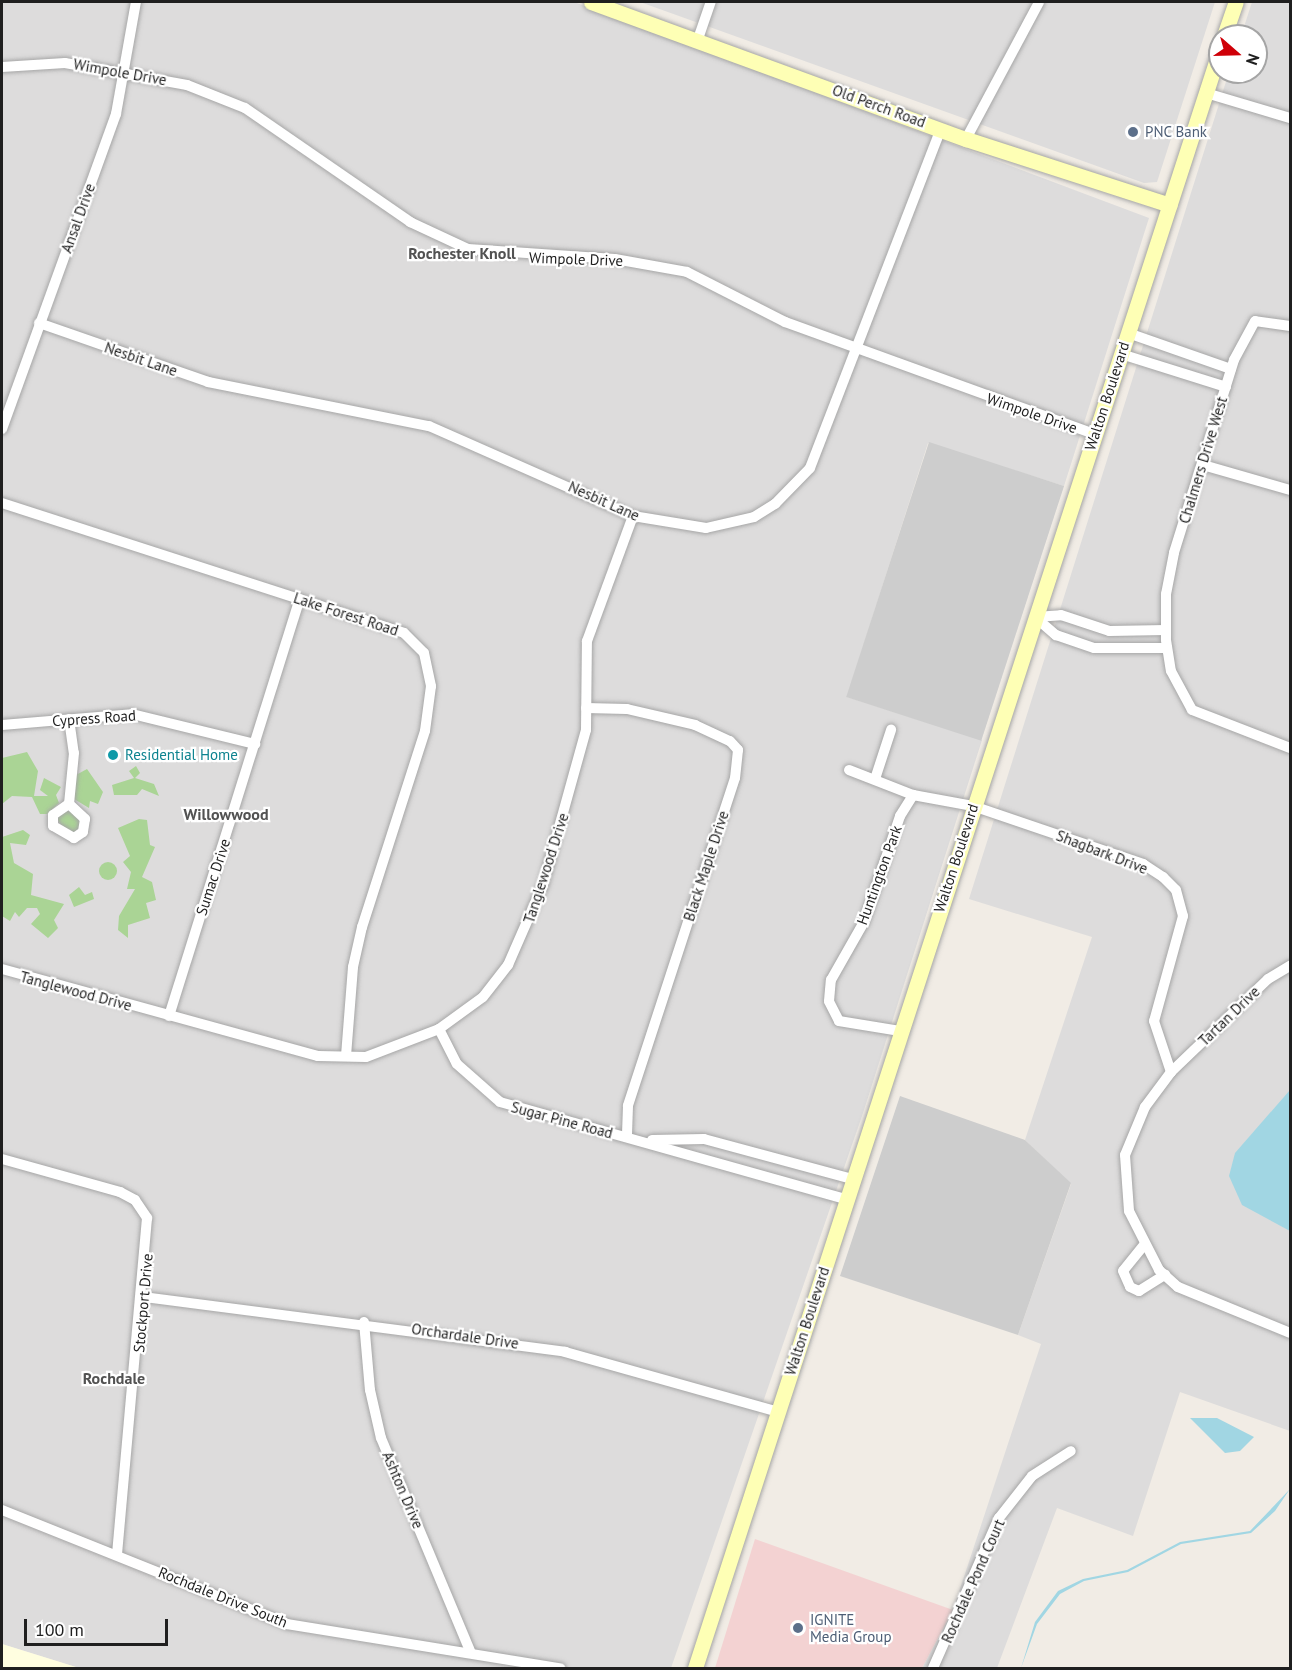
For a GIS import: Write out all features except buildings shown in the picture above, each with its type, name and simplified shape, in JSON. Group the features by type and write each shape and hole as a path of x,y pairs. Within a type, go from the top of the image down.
{"main road":[{"name":"Old Perch Road","path":"591,2 698,39 966,139 1170,206"},
{"path":"1228,24 1236,2"},
{"name":"Walton Boulevard","path":"696,1668 852,1179 1209,84"}],"street":[{"name":"Ansal Drive","path":"2,429 116,114 136,2"},
{"path":"698,39 711,2"},
{"path":"966,139 1039,2"},
{"name":"Wimpole Drive","path":"2,67 65,63 125,70 187,85 246,108 410,222 458,245 520,256 651,263 687,272 762,311 858,350 1094,434"},
{"path":"1206,93 1290,118"},
{"name":"Nesbit Lane","path":"39,323 208,382 429,426 633,516 706,528 754,517 775,504 810,468 858,350 941,129"},
{"name":"Chalmers Drive West","path":"1290,326 1256,321 1231,369 1174,554 1166,640 1171,671 1192,710 1290,748"},
{"path":"1128,333 1231,369"},
{"path":"1121,354 1226,387"},
{"path":"1203,465 1290,489"},
{"name":"Lake Forest Road","path":"2,503 404,633 424,653 431,686 425,731 353,967 346,1056"},
{"name":"Tanglewood Drive","path":"2,969 318,1056 366,1057 439,1029 483,997 527,927 579,761 586,708 587,641 633,516"},
{"name":"Sumac Drive","path":"169,1016 300,599"},
{"path":"1035,617 1061,615 1109,631 1166,640"},
{"path":"1035,617 1056,635 1094,648 1166,640"},
{"name":"Black Maple Drive","path":"586,708 627,709 685,722 730,741 738,750 735,778 628,1106 627,1137"},
{"name":"Cypress Road","path":"2,726 69,719 156,717 255,744"},
{"path":"69,719 74,753 69,804"},
{"path":"875,779 891,730"},
{"path":"849,770 913,795 974,806"},
{"name":"Huntington Park","path":"900,1031 839,1021 829,1001 831,980 864,922 900,816 913,795"},
{"name":"Shagbark Drive","path":"974,806 1143,864 1176,890 1182,929 1154,1021 1171,1071"},
{"name":"Tartan Drive","path":"1171,1071 1268,979 1290,966"},
{"name":"Sugar Pine Road","path":"439,1029 457,1064 500,1102 627,1137 649,1140 705,1139 852,1179"},
{"path":"1171,1071 1144,1107 1125,1155 1129,1211 1144,1245 1165,1275 1196,1298 1290,1333"},
{"name":"Sugar Pine Road","path":"649,1140 846,1199"},
{"name":"Stockport Drive","path":"2,1159 135,1200 147,1218 144,1297 117,1554"},
{"path":"1144,1245 1123,1271 1130,1287 1139,1291 1165,1275"},
{"name":"Orchardale Drive","path":"144,1297 363,1322 565,1352 778,1412"},
{"name":"Ashton Drive","path":"363,1322 370,1390 381,1438 470,1651"},
{"name":"Rochdale Pond Court","path":"933,1668 1004,1512 1032,1476 1071,1450"},
{"name":"Rochdale Drive South","path":"2,1510 117,1554 287,1624 470,1651 560,1668"}],"shaded area":[{"path":"2,2 574,2 1149,218 1064,486 928,443 847,697 982,740 863,1113 671,1668 79,1668 2,1644"},
{"path":"640,2 1215,2 1157,182 1144,183"},
{"path":"1252,2 1290,2 1290,1431 1180,1392 1133,1536 1057,1508 997,1668 922,1668 953,1610 1041,1344 1018,1335 1071,1184 1025,1140 1092,937 969,899 1225,84 1268,84 1268,24 1245,24"},
{"path":"929,442 1064,486 981,741 846,697"},
{"path":"900,1096 1025,1140 1071,1183 1018,1335 840,1276"},
{"path":"755,1539 953,1610 922,1668 715,1668"},
{"path":"2,1644 79,1668 2,1668"}],"green space":[{"path":"27,752 38,771 34,796 48,796 40,790 44,778 61,787 56,795 59,803 47,814 40,814 32,797 12,796 2,804 2,758"},
{"path":"136,766 140,773 135,778 154,784 159,796 142,789 137,795 114,795 112,785 134,778 129,771"},
{"path":"87,769 103,792 98,804 90,801 89,808 69,796 76,775"},
{"path":"65,807 81,819 82,827 69,836 57,819"},
{"path":"139,819 147,820 150,845 155,847 142,877 152,882 156,900 146,903 150,918 128,925 128,938 118,930 119,916 135,889 127,889 131,872 123,862 130,856 118,828"},
{"path":"23,830 30,835 26,845 10,843 14,863 33,874 31,895 64,904 54,920 58,928 48,938 31,924 40,914 37,908 27,908 19,917 15,912 10,921 2,916 2,837"},
{"path":"108,862 114,865 117,871 114,877 108,880 102,877 99,871 102,865"},
{"path":"79,887 85,895 92,892 94,899 74,907 69,895"}],"water":[{"path":"1290,1090 1290,1231 1242,1205 1229,1176 1235,1153"},
{"path":"1190,1418 1217,1418 1254,1437 1240,1451 1225,1453"},
{"path":"1290,1489 1275,1511 1251,1533 1181,1544 1128,1572 1084,1581 1060,1594 1037,1624 1021,1668 1035,1622 1058,1591 1083,1579 1127,1570 1180,1542 1250,1531"}],"place":[{"name":"PNC Bank","path":"1133,132"},
{"name":"Residential Home","path":"113,755"},
{"name":"IGNITE Media Group","path":"798,1628"}],"district":[{"name":"Rochester Knoll","path":"462,253"},
{"name":"Willowwood","path":"226,814"},
{"name":"Rochdale","path":"114,1378"}]}
